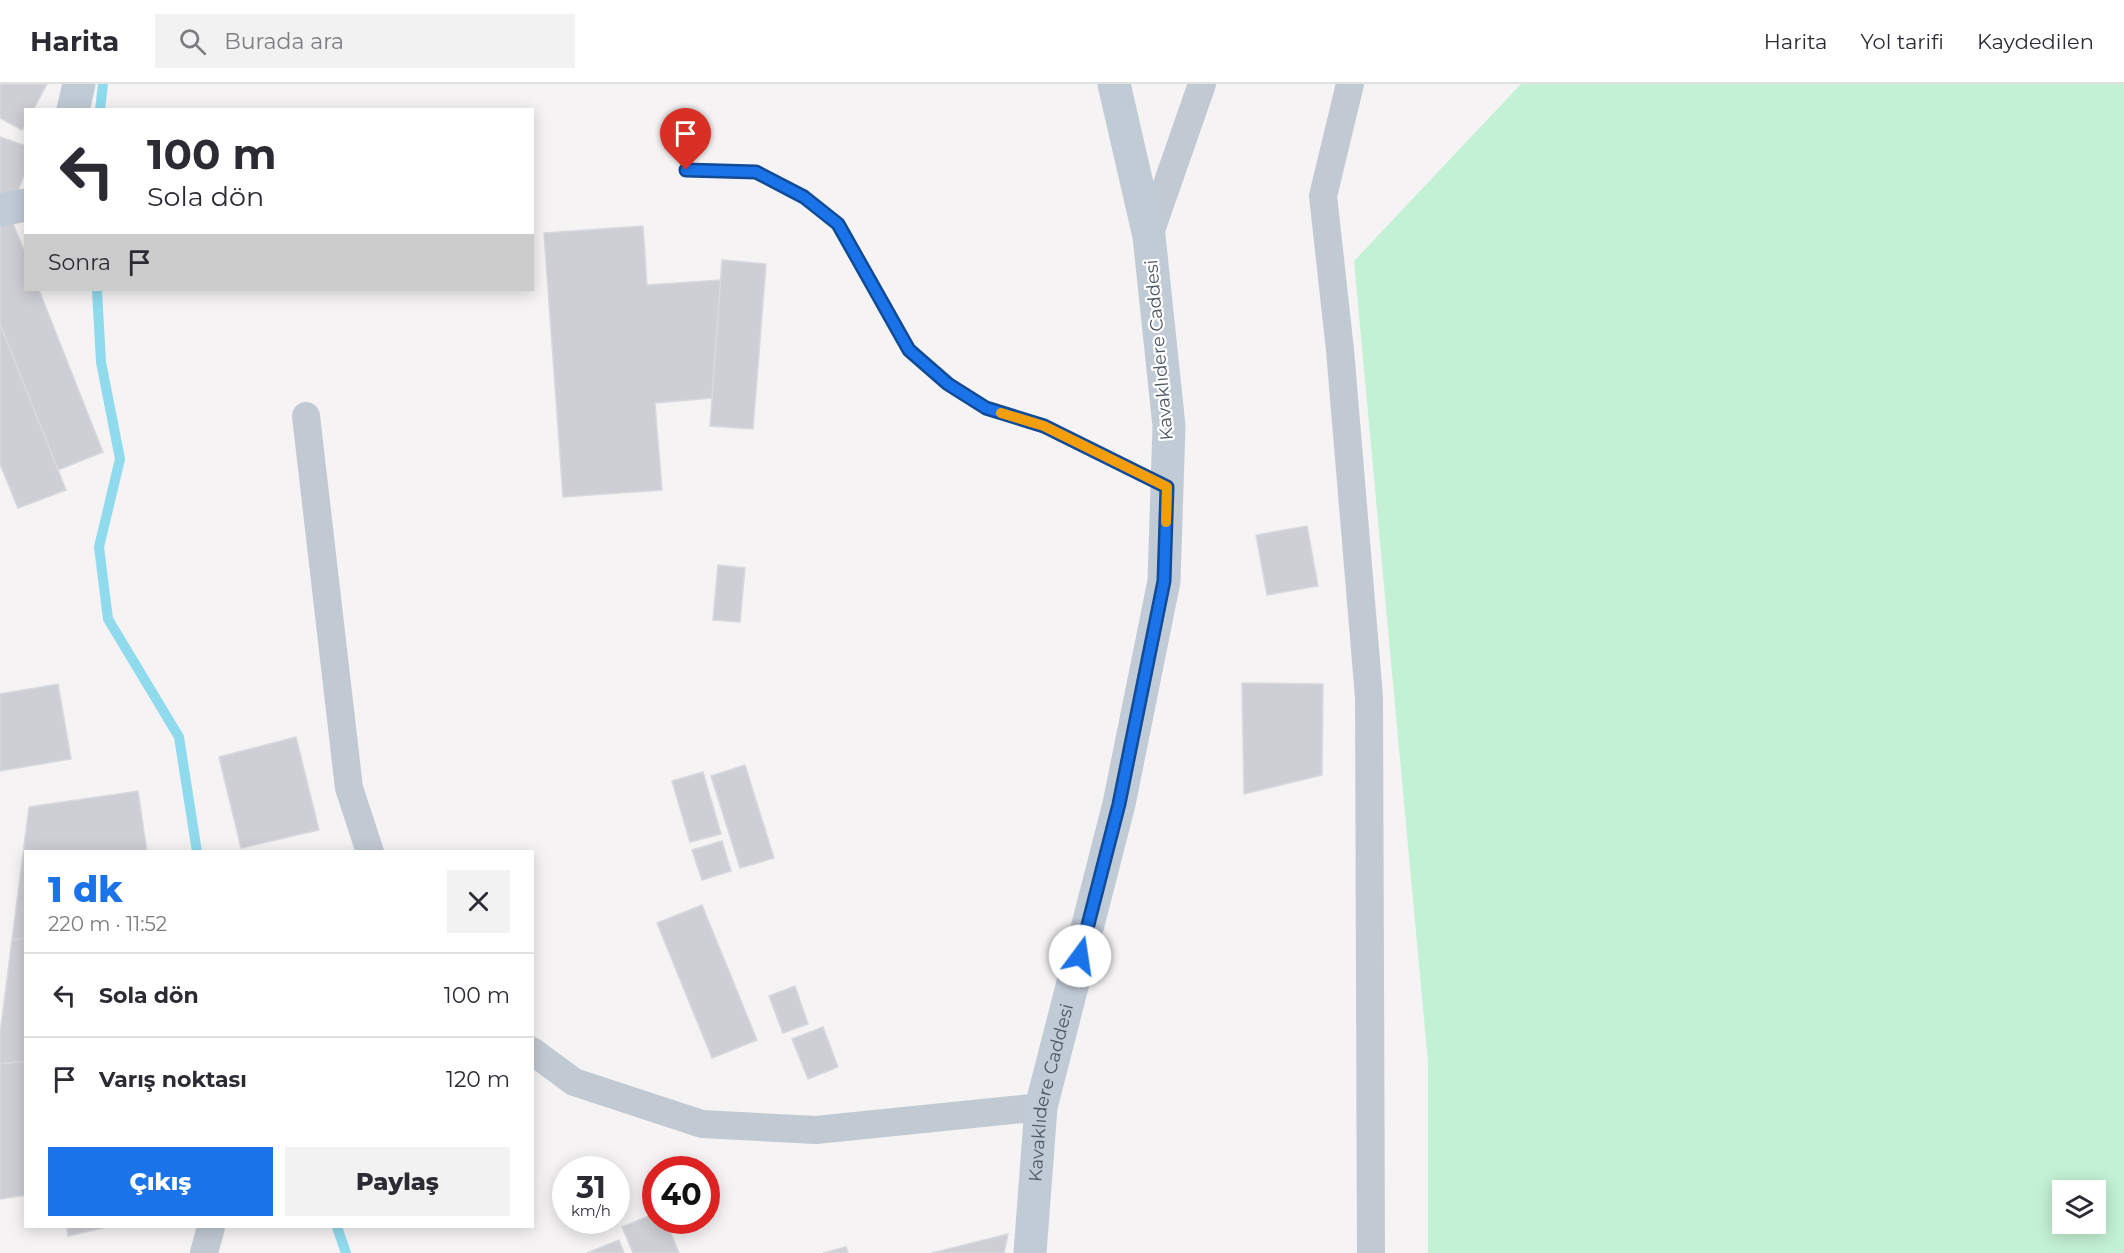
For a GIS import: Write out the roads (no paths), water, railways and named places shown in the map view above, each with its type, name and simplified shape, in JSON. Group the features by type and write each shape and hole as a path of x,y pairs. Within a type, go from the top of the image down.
{"street":[{"path":"73,108 79,84"},
{"name":"Kavaklıdere Caddesi","path":"1030,1253 1041,1107 1119,804 1164,581 1169,426 1149,236 1113,84"},
{"path":"1149,236 1202,84"},
{"path":"1350,84 1323,196 1340,350 1369,697 1371,1253"},
{"path":"0,210 24,205"},
{"path":"306,416 349,788 369,850"},
{"path":"534,1052 574,1082 702,1124 816,1130 1041,1107"},
{"path":"204,1253 211,1228"}],"lane":[{"path":"686,170 756,172 804,197 838,224 909,350 948,384 986,408 1044,426 1167,487"}],"waterway":[{"path":"100,108 103,84"},
{"path":"97,291 101,362 120,459 99,547 108,619 179,737 197,850"},
{"path":"337,1228 346,1253"}]}
